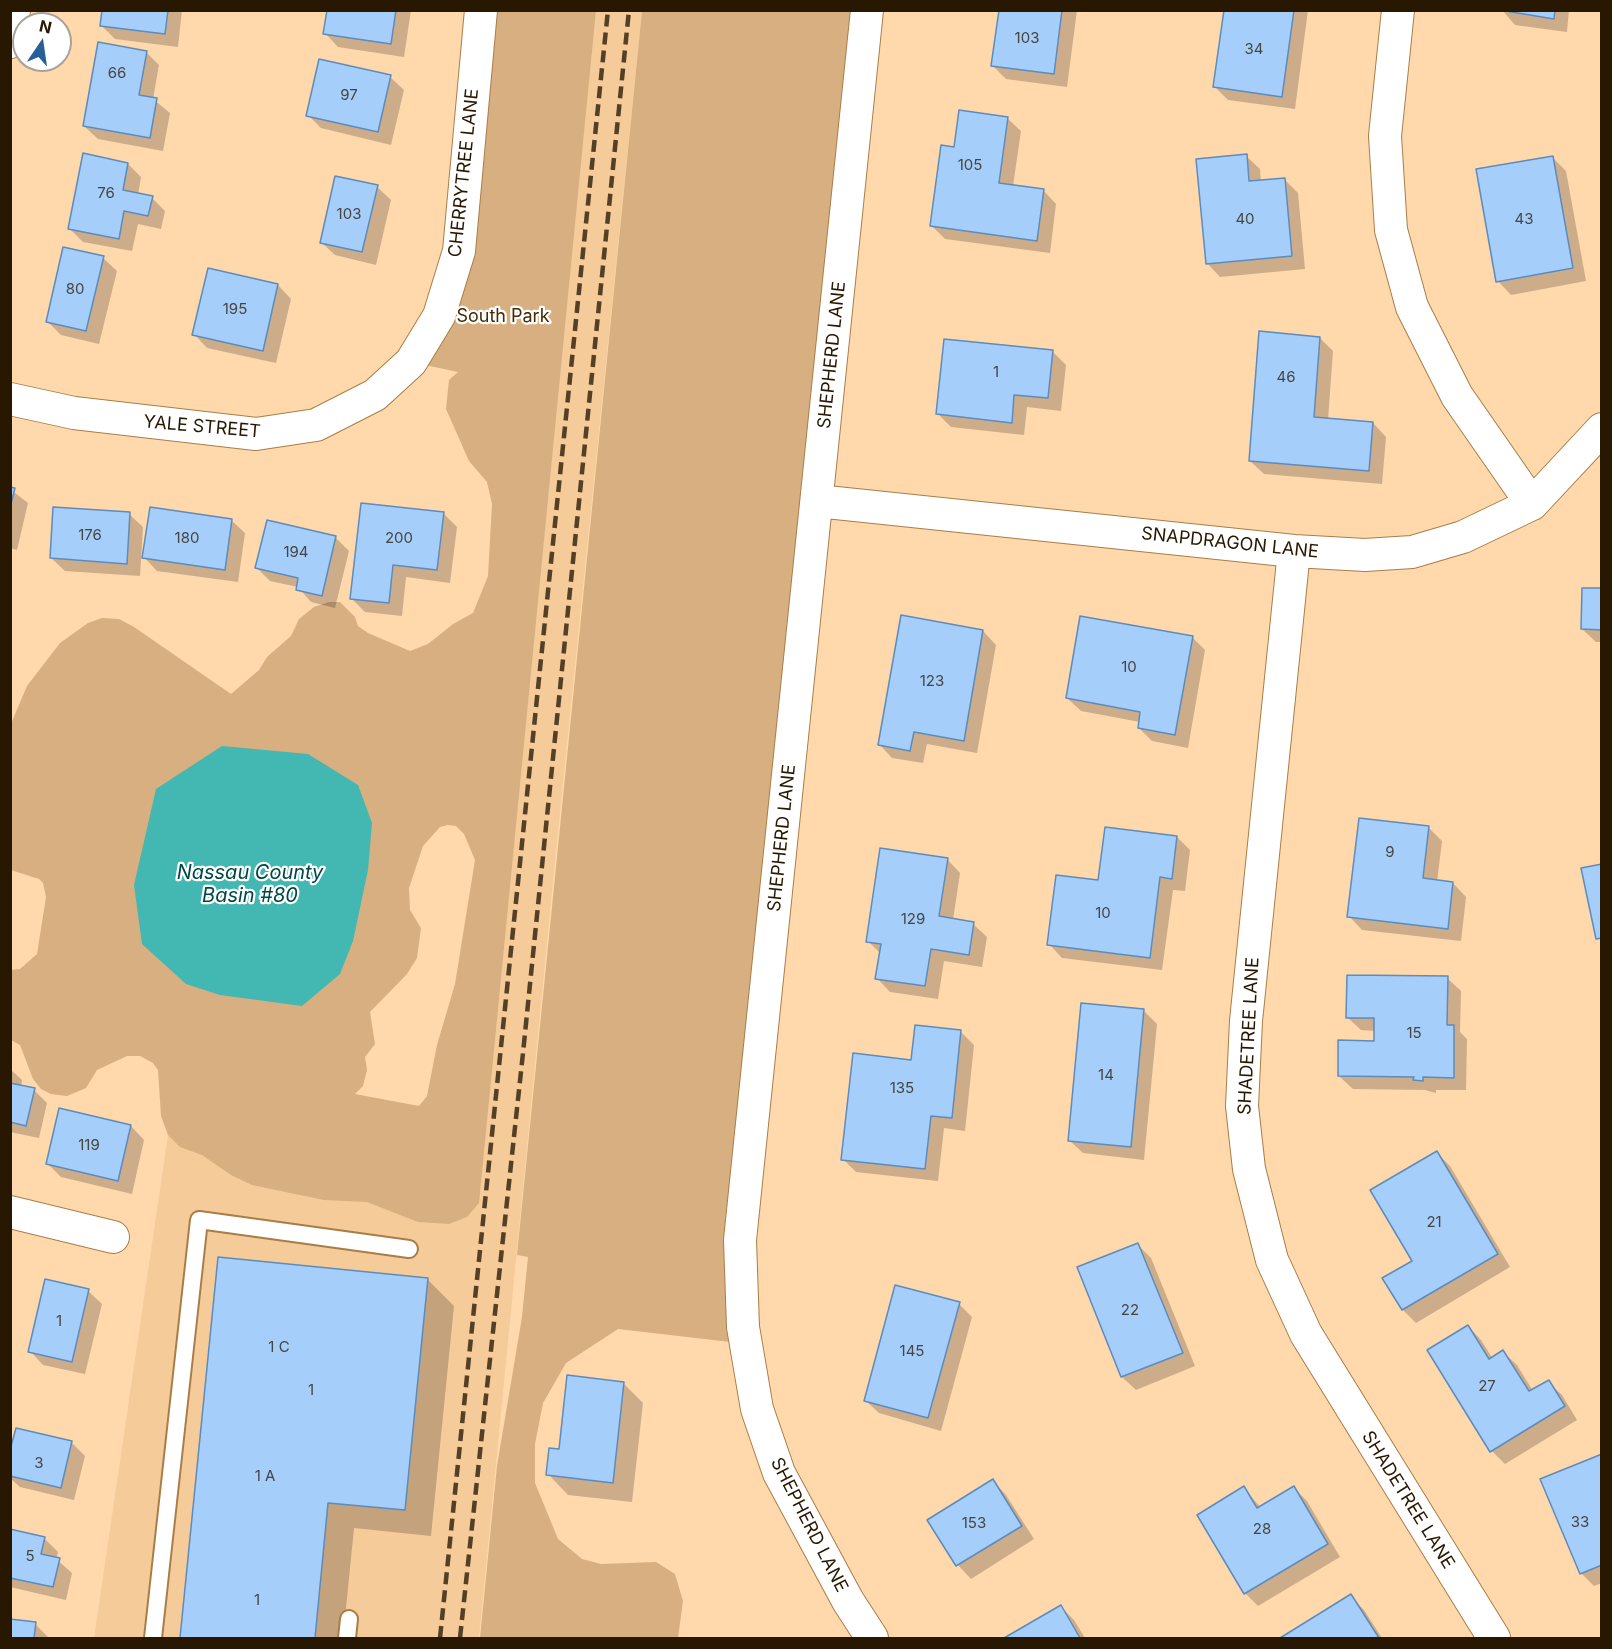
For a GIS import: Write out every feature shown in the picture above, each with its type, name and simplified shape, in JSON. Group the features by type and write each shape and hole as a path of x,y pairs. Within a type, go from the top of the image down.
{"street":[{"path":"10,42 14,10"},
{"name":"CHERRYTREE LANE","path":"385,386 411,362 439,316 459,251 481,10"},
{"name":"SHEPHERD LANE","path":"867,10 740,1240 743,1327 757,1409 779,1473 848,1601 872,1638"},
{"path":"1398,10 1385,136 1391,230 1412,307 1457,396 1532,504"},
{"name":"YALE STREET","path":"10,399 74,413 256,434 316,425 375,395 385,386"},
{"name":"SNAPDRAGON LANE","path":"817,501 1294,551 1365,555 1412,552 1463,537 1532,504 1602,429"},
{"name":"SHADETREE LANE","path":"1294,551 1246,1021 1242,1106 1249,1169 1272,1260 1306,1334 1494,1638"},
{"path":"10,1212 113,1237"}],"lane":[{"path":"153,1638 199,1220 409,1249"},
{"path":"347,1638 349,1619"}],"shaded area":[{"path":"596,11 642,11 554,871 479,1638 94,1638 168,1135 479,1202"}],"green space":[{"name":"South Park","path":"481,11 596,11 479,1203 467,1217 449,1224 418,1222 367,1202 324,1200 252,1185 231,1175 202,1155 180,1147 168,1135 161,1116 158,1070 153,1063 140,1056 127,1056 97,1070 86,1088 67,1096 51,1094 41,1089 33,1079 20,1045 11,1040 11,970 20,969 37,954 46,897 43,883 39,879 11,870 10,726 27,686 60,643 88,623 102,618 119,619 231,694 259,670 267,657 291,636 299,619 314,607 329,602 340,602 355,617 358,626 368,633 410,651 428,644 453,624 473,613 488,576 492,504 487,482 469,461 446,409 449,380 458,372 411,362 439,316","holes":["456,826 464,834 475,860 455,984 437,1045 427,1096 419,1106 355,1094 363,1086 367,1070 365,1057 375,1044 370,1012 407,974 417,958 421,928 410,910 409,888 423,846 440,827"]},
{"path":"642,11 867,11 739,1343 618,1329 566,1363 543,1403 535,1444 535,1483 558,1539 582,1559 601,1564 656,1562 675,1574 683,1601 678,1638 480,1638 497,1466 522,1317 528,1257 517,1255"}],"water":[{"name":"Nassau County Basin #80","path":"222,746 308,754 358,785 372,823 368,870 353,941 340,974 302,1006 220,995 186,984 142,944 134,885 156,789"}],"building":[{"path":"102,10 168,10 165,34 100,26"},
{"path":"327,10 396,10 391,44 323,34"},
{"path":"999,10 1062,10 1054,74 991,66"},
{"path":"1224,10 1294,10 1282,97 1213,87"},
{"path":"1500,10 1555,10 1554,19"},
{"path":"98,42 147,51 139,95 157,98 150,138 83,126"},
{"path":"319,59 391,75 378,132 306,116"},
{"path":"959,110 1008,117 999,183 1044,189 1037,241 930,226 941,145 954,147"},
{"path":"83,153 128,163 123,190 153,196 148,216 124,211 119,239 68,229"},
{"path":"1247,154 1249,181 1285,178 1292,256 1206,264 1196,159"},
{"path":"1553,156 1573,268 1496,282 1476,169"},
{"path":"335,176 378,185 362,252 320,243"},
{"path":"63,247 104,256 86,331 46,322"},
{"path":"208,268 278,284 263,351 192,335"},
{"path":"1259,331 1320,337 1314,417 1373,422 1369,471 1249,461"},
{"path":"944,339 1053,350 1048,398 1014,395 1012,423 936,414"},
{"path":"10,487 15,488 10,508"},
{"path":"361,503 444,512 437,570 393,565 389,603 350,599"},
{"path":"53,507 130,512 127,564 50,558"},
{"path":"150,507 232,519 225,570 142,558"},
{"path":"267,520 336,536 322,596 296,590 298,578 255,568"},
{"path":"1582,588 1602,588 1602,630 1581,629"},
{"path":"901,615 983,630 964,741 914,732 910,751 878,745"},
{"path":"1080,616 1193,636 1175,735 1138,728 1140,712 1066,698"},
{"path":"1359,818 1429,826 1423,878 1453,882 1448,929 1347,917"},
{"path":"1105,827 1177,836 1172,879 1160,877 1150,958 1047,945 1056,875 1098,880"},
{"path":"880,848 948,858 939,916 974,922 969,955 931,949 925,986 875,979 881,944 866,942"},
{"path":"1602,864 1602,938 1596,939 1581,868"},
{"path":"1347,975 1448,976 1447,1025 1454,1025 1454,1078 1423,1077 1423,1081 1413,1080 1414,1077 1338,1076 1338,1040 1374,1041 1374,1018 1346,1018"},
{"path":"1081,1003 1144,1009 1131,1147 1068,1141"},
{"path":"915,1025 961,1030 952,1118 931,1116 925,1169 841,1160 853,1053 911,1060"},
{"path":"10,1083 35,1088 26,1126 10,1122"},
{"path":"59,1108 131,1125 118,1181 46,1164"},
{"path":"1437,1151 1498,1254 1402,1310 1382,1278 1412,1261 1370,1190"},
{"path":"1138,1243 1183,1353 1121,1377 1077,1267"},
{"path":"218,1257 428,1278 405,1510 328,1503 315,1638 180,1638"},
{"path":"45,1279 89,1289 72,1362 28,1352"},
{"path":"895,1285 960,1302 928,1418 864,1401"},
{"path":"1468,1325 1489,1359 1503,1350 1529,1391 1549,1380 1565,1406 1490,1452 1427,1350"},
{"path":"567,1375 624,1382 613,1483 546,1475 549,1448 559,1449"},
{"path":"16,1428 72,1441 61,1488 10,1476 10,1450"},
{"path":"1602,1454 1602,1565 1580,1574 1540,1479"},
{"path":"993,1479 1022,1526 956,1566 927,1520"},
{"path":"1244,1486 1257,1508 1294,1486 1328,1544 1244,1594 1197,1515"},
{"path":"10,1529 45,1537 41,1554 60,1558 53,1587 10,1578"},
{"path":"1351,1594 1379,1638 1280,1638"},
{"path":"1061,1605 1080,1638 1004,1638"},
{"path":"10,1619 36,1622 34,1638 10,1638"}],"railway":[{"path":"440,1638 608,10"},
{"path":"460,1638 523,1053 629,10"}]}
